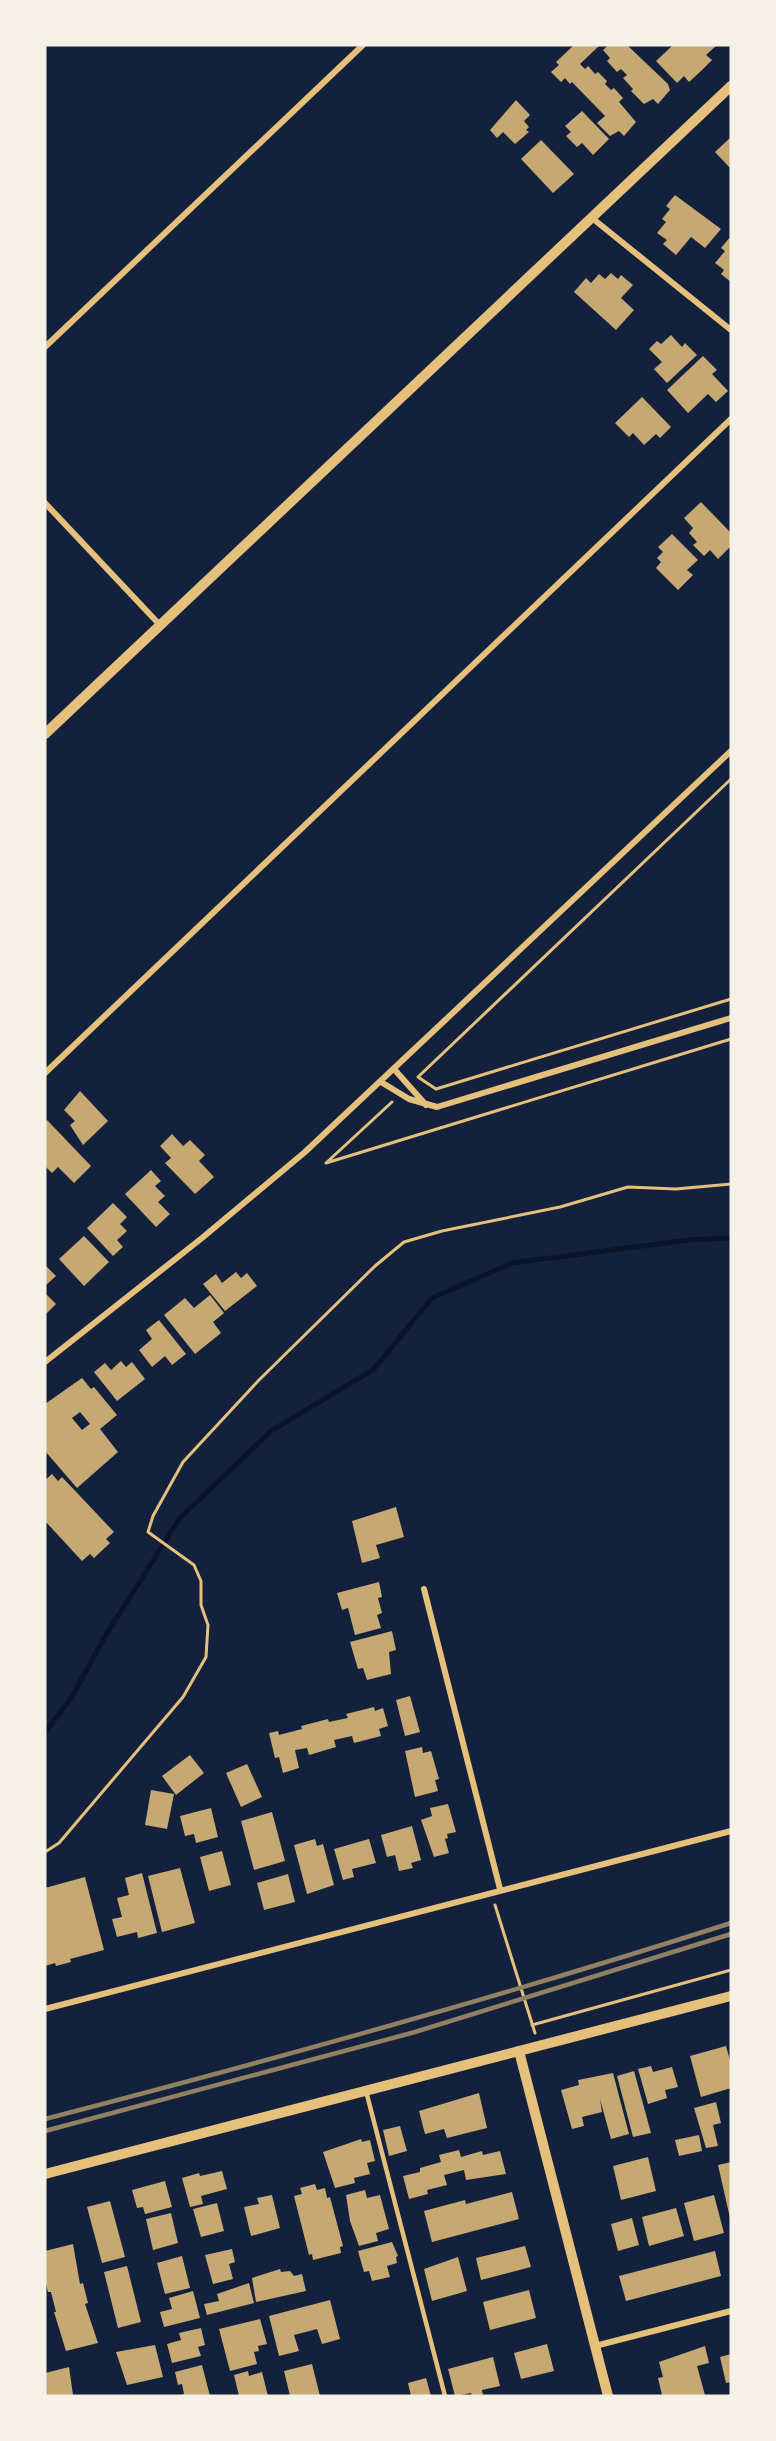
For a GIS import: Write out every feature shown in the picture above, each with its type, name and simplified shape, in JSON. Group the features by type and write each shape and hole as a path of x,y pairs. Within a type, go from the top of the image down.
{"street":[{"path":"45,347 363,45"},
{"path":"45,734 731,86"},
{"path":"592,218 731,330"},
{"path":"45,1073 731,419"},
{"path":"45,503 159,624"},
{"path":"45,1362 297,1160 731,751"},
{"path":"381,1082 427,1106 448,1105 731,1018"},
{"path":"394,1069 427,1106"},
{"path":"424,1589 500,1889"},
{"path":"45,2009 500,1889 731,1831"},
{"path":"45,2174 731,1996"},
{"path":"519,2051 608,2396"},
{"path":"595,2346 731,2311"}],"lane":[{"path":"366,2091 445,2396"}],"path":[{"path":"409,1085 731,780"},
{"path":"418,1077 436,1089 731,999"},
{"path":"401,1094 326,1163 731,1039"},
{"path":"45,1852 59,1843 183,1697 206,1657 208,1625 201,1605 201,1581 194,1564 148,1532 153,1516 183,1462 259,1380 375,1266 405,1242 442,1231 560,1207 628,1186 676,1189 731,1184"},
{"path":"491,1892 532,2025 731,1970"}],"building":[{"path":"574,45 600,45 580,64 585,69 588,66 595,74 598,72 607,81 605,84 611,90 614,88 623,98 619,102 636,122 624,136 619,131 610,136 597,123 605,116 572,82 570,84 565,78 561,82 551,72 559,65 556,62"},
{"path":"608,45 627,45 668,84 670,90 658,104 653,99 644,104 631,91 633,89 623,78 627,75 621,69 617,72 607,61 610,58 603,50"},
{"path":"673,45 717,45 706,55 712,60 701,71 689,82 684,76 677,83 656,61"},
{"path":"516,100 530,115 524,121 529,127 526,130 529,132 515,144 503,132 497,138 490,130"},
{"path":"582,111 609,139 593,155 582,143 577,147 566,136 571,132 565,126"},
{"path":"731,137 731,169 715,152"},
{"path":"541,140 574,174 553,193 521,159"},
{"path":"675,195 721,229 705,248 691,237 676,255 663,244 667,240 657,233 666,222 662,219 670,209 666,206"},
{"path":"731,236 731,282 721,274 724,270 715,263 725,251 721,248"},
{"path":"611,273 618,279 621,275 633,285 621,298 634,310 616,330 574,292 586,278 591,283 599,274 605,279"},
{"path":"671,335 682,347 685,343 697,355 667,383 654,369 662,362 649,349 657,341 661,344"},
{"path":"703,356 717,370 712,374 728,391 716,402 708,394 688,413 667,390"},
{"path":"642,397 671,427 660,438 656,434 644,445 633,433 629,437 615,423"},
{"path":"701,502 731,533 731,546 718,559 710,550 704,556 693,545 697,542 689,533 693,528 684,518"},
{"path":"672,534 698,560 687,570 693,575 678,590 656,568 661,562 657,558 663,552 658,547"},
{"path":"80,1091 108,1121 83,1145 70,1125 75,1121 64,1110"},
{"path":"47,1120 91,1166 74,1183 58,1167 52,1173 45,1166 45,1123"},
{"path":"172,1134 183,1146 190,1140 205,1155 199,1161 214,1177 195,1194 165,1163 171,1158 160,1146"},
{"path":"151,1170 161,1181 155,1186 165,1196 158,1202 170,1214 156,1227 125,1194"},
{"path":"113,1203 127,1217 120,1224 127,1231 117,1240 123,1247 113,1256 87,1228"},
{"path":"84,1236 109,1262 84,1286 59,1259"},
{"path":"45,1265 56,1276 45,1286"},
{"path":"236,1272 241,1278 247,1273 257,1286 225,1311 203,1284 216,1274 222,1283"},
{"path":"45,1293 56,1304 45,1315"},
{"path":"210,1295 224,1313 213,1322 221,1333 195,1354 164,1315 185,1298 194,1308"},
{"path":"159,1320 186,1354 172,1365 165,1356 152,1367 139,1350 152,1339 146,1330"},
{"path":"121,1361 126,1367 132,1362 145,1379 117,1401 94,1372 105,1363 111,1370"},
{"path":"82,1378 91,1389 94,1387 117,1415 100,1429 118,1452 77,1488 45,1451 45,1404","holes":["80,1412 90,1424 82,1430 72,1418"]},
{"path":"52,1474 58,1481 62,1477 114,1532 106,1539 110,1543 94,1558 90,1554 82,1561 45,1521 45,1480"},
{"path":"396,1507 404,1537 376,1545 380,1558 362,1563 352,1521"},
{"path":"379,1582 382,1597 378,1598 382,1613 377,1615 381,1628 355,1635 348,1608 342,1610 337,1593"},
{"path":"392,1631 396,1650 389,1652 391,1674 367,1680 363,1668 358,1669 350,1642"},
{"path":"410,1696 420,1732 405,1736 396,1700"},
{"path":"374,1707 375,1711 383,1708 388,1726 379,1729 381,1736 354,1743 352,1736 334,1740 336,1747 309,1755 307,1748 295,1750 299,1768 283,1773 279,1757 275,1758 269,1733 278,1731 279,1735 328,1719 329,1722 348,1718 346,1714"},
{"path":"422,1747 423,1753 431,1751 439,1779 435,1780 438,1791 415,1797 405,1751"},
{"path":"190,1755 204,1773 176,1795 162,1776"},
{"path":"247,1764 262,1797 241,1807 226,1773"},
{"path":"151,1790 174,1794 167,1829 145,1825"},
{"path":"448,1804 456,1832 447,1834 448,1838 445,1839 449,1853 434,1857 421,1820 432,1816 430,1808"},
{"path":"211,1808 218,1837 196,1843 194,1834 185,1836 180,1816"},
{"path":"272,1812 285,1861 254,1870 241,1821"},
{"path":"412,1826 421,1860 411,1863 413,1868 399,1871 395,1855 387,1857 381,1835"},
{"path":"315,1839 317,1846 323,1844 334,1885 307,1894 294,1845"},
{"path":"369,1839 376,1863 352,1869 354,1877 343,1880 334,1849"},
{"path":"222,1851 231,1885 209,1891 200,1857"},
{"path":"180,1868 195,1923 162,1932 148,1876"},
{"path":"142,1873 157,1933 138,1938 137,1932 117,1937 112,1919 122,1917 117,1898 129,1895 125,1878"},
{"path":"288,1874 295,1902 264,1910 257,1883"},
{"path":"85,1877 104,1950 70,1959 71,1962 45,1966 45,1888"},
{"path":"726,2046 731,2064 731,2088 701,2097 690,2056"},
{"path":"651,2066 653,2072 672,2067 678,2087 665,2090 667,2098 648,2104 638,2069"},
{"path":"634,2071 651,2133 633,2137 617,2076"},
{"path":"613,2073 629,2134 611,2139 600,2099 602,2112 582,2117 584,2126 572,2129 561,2090 579,2085 578,2080"},
{"path":"479,2093 487,2128 447,2138 444,2129 425,2134 419,2111"},
{"path":"716,2102 721,2123 713,2125 718,2146 706,2148 694,2108"},
{"path":"400,2126 407,2151 389,2156 383,2130"},
{"path":"699,2135 702,2151 679,2156 675,2140"},
{"path":"361,2139 362,2142 370,2140 375,2161 367,2163 370,2174 354,2178 355,2183 335,2188 323,2152"},
{"path":"459,2150 461,2157 482,2151 483,2155 500,2151 506,2174 466,2180 464,2170 444,2175 447,2185 427,2190 428,2194 409,2199 403,2176 420,2172 420,2168 441,2162 439,2155"},
{"path":"648,2157 656,2191 621,2200 613,2166"},
{"path":"731,2162 731,2218 730,2218 718,2165"},
{"path":"222,2171 227,2189 201,2196 203,2204 190,2207 182,2178 199,2173 200,2176"},
{"path":"165,2181 172,2207 145,2214 143,2207 137,2208 132,2190"},
{"path":"315,2184 317,2190 325,2188 327,2198 330,2197 343,2246 340,2247 341,2253 313,2260 312,2254 309,2255 294,2196 302,2194 300,2188"},
{"path":"365,2190 367,2198 380,2195 389,2229 376,2233 378,2241 359,2246 350,2221 346,2195"},
{"path":"512,2192 519,2219 432,2242 424,2211 465,2200 466,2204"},
{"path":"272,2195 280,2228 251,2236 244,2207 259,2204 257,2198"},
{"path":"714,2195 724,2233 694,2241 684,2203"},
{"path":"110,2201 125,2257 102,2263 87,2207"},
{"path":"217,2203 224,2231 201,2237 193,2209"},
{"path":"676,2208 684,2236 649,2246 642,2217"},
{"path":"171,2213 178,2243 153,2250 146,2219"},
{"path":"632,2218 639,2245 618,2251 611,2224"},
{"path":"392,2242 398,2256 396,2257 397,2263 387,2266 390,2277 372,2281 369,2271 364,2272 358,2251"},
{"path":"73,2244 80,2284 83,2283 88,2303 85,2304 98,2343 66,2351 54,2312 56,2312 51,2292 48,2292 45,2279 45,2251"},
{"path":"525,2246 531,2267 481,2280 476,2258"},
{"path":"232,2249 235,2262 229,2264 233,2279 213,2284 205,2255"},
{"path":"715,2251 721,2276 626,2301 619,2276"},
{"path":"182,2256 190,2288 165,2294 157,2263"},
{"path":"458,2257 467,2291 432,2301 424,2269"},
{"path":"127,2266 141,2322 118,2328 104,2272"},
{"path":"280,2269 281,2272 290,2271 294,2276 302,2274 306,2291 256,2302 252,2278"},
{"path":"249,2283 254,2303 207,2315 204,2304 219,2301 217,2294"},
{"path":"529,2290 536,2318 490,2330 483,2302"},
{"path":"193,2291 200,2318 164,2327 160,2312 172,2309 169,2298"},
{"path":"330,2300 340,2339 322,2344 317,2329 294,2335 299,2351 279,2356 269,2316"},
{"path":"260,2319 267,2344 258,2346 259,2351 254,2352 257,2364 230,2371 219,2329"},
{"path":"201,2328 205,2345 198,2347 201,2356 172,2363 167,2344 181,2340 179,2333"},
{"path":"547,2344 554,2371 521,2379 514,2353"},
{"path":"155,2345 163,2377 127,2385 116,2352"},
{"path":"705,2346 709,2363 697,2366 705,2395 662,2395 658,2378 663,2377 659,2362"},
{"path":"731,2354 731,2382 726,2383 720,2357"},
{"path":"493,2357 500,2386 482,2390 483,2395 480,2396 472,2396 471,2393 455,2396 448,2369"},
{"path":"312,2364 320,2396 290,2396 284,2371"},
{"path":"202,2365 210,2396 179,2396 184,2394 182,2384 178,2385 175,2372"},
{"path":"69,2367 73,2395 45,2396 45,2373"},
{"path":"248,2371 249,2376 262,2372 268,2396 239,2396 234,2375"},
{"path":"426,2378 431,2396 411,2396 408,2383"}],"waterway":[{"path":"45,1733 73,1695 104,1638 180,1518 271,1431 374,1369 432,1298 512,1263 688,1240 731,1238"}],"railway":[{"path":"45,2119 390,2026 731,1923"},
{"path":"45,2131 415,2032 731,1934"}]}
